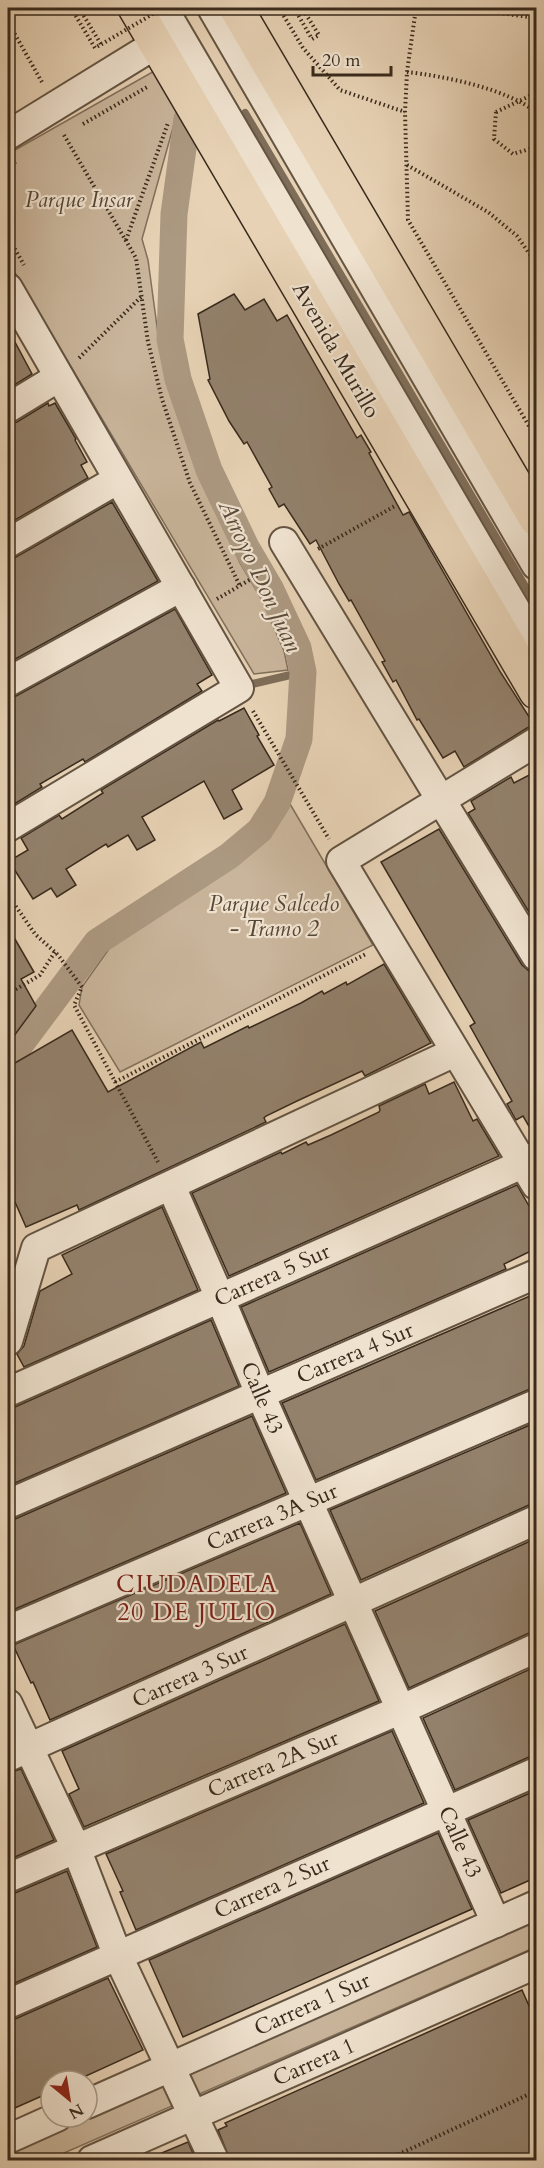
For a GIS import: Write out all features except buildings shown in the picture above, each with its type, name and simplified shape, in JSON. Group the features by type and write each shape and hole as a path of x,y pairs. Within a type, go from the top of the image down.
{"main road":[{"name":"Avenida Murillo","path":"135,8 537,692"},
{"path":"236,8 537,519"}],"street":[{"path":"163,8 537,644"},
{"path":"212,8 537,565"},
{"path":"8,135 156,44"},
{"path":"8,288 239,688 8,827"},
{"path":"8,408 59,377"},
{"path":"8,543 117,480"},
{"path":"286,556 537,956"},
{"path":"8,682 181,587"},
{"path":"533,1168 455,1052 341,861 537,742"},
{"path":"8,1341 36,1248 455,1052"},
{"name":"Carrera 5 Sur","path":"8,1392 220,1298 533,1168"},
{"name":"Calle 43","path":"171,1186 260,1394 496,1923"},
{"name":"Carrera 4 Sur","path":"8,1504 537,1274"},
{"name":"Carrera 3A Sur","path":"8,1630 537,1404"},
{"name":"Carrera 3 Sur","path":"18,1752 537,1520"},
{"name":"Carrera 2A Sur","path":"8,1878 400,1710 537,1648"},
{"path":"8,1704 18,1752 76,1848 117,1954 214,2160"},
{"name":"Carrera 2 Sur","path":"8,2004 117,1954 537,1772"},
{"name":"Carrera 1 Sur","path":"99,2099 537,1905"},
{"name":"Carrera 1","path":"92,2160 534,1971"},
{"path":"8,2139 39,2125"}],"path":[{"path":"70,8 95,48 163,8"},
{"path":"79,8 106,53"},
{"path":"279,8 303,48 340,90 405,112"},
{"path":"294,8 312,39 319,35 302,8"},
{"path":"416,8 407,72 405,112 408,220 537,438"},
{"path":"463,8 536,19"},
{"path":"520,8 536,19"},
{"path":"8,22 55,105"},
{"path":"407,72 443,76 523,101 537,112"},
{"path":"55,140 177,79"},
{"path":"126,241 177,79"},
{"path":"537,93 496,112 494,139 513,154 537,147"},
{"path":"64,135 136,258 148,342 162,399 190,483 240,586"},
{"path":"8,167 17,162"},
{"path":"406,165 488,212 517,237 537,263"},
{"path":"59,377 141,297"},
{"path":"196,612 286,556 420,493"},
{"path":"239,688 341,861"},
{"path":"8,895 35,934 56,954 82,987 74,1005 171,1186"},
{"path":"115,1082 391,942"},
{"path":"8,994 40,975 56,954"},
{"path":"386,2160 537,2091"}],"green space":[{"name":"Parque Insar","path":"156,70 179,106 142,239 148,260 159,341 171,390 199,475 240,563 262,600 284,651 288,670 254,674 8,261 8,154"},
{"name":"Parque Salcedo - Tramo 2","path":"290,804 373,945 120,1072 79,1005 82,987 111,946 239,857 267,833"},
{"path":"536,1918 536,1947 48,2160 8,2160 8,2153 62,2129 99,2129 99,2112"}],"waterway":[{"path":"245,113 536,605"},
{"name":"Arroyo Don Juan","path":"8,1061 97,942 229,856 260,830 277,803 299,739 303,672 298,648 209,470 178,379 170,339 174,214 187,119"},
{"path":"244,686 303,672"}],"district":[{"name":"CIUDADELA 20 DE JULIO","path":"197,1598"}]}
